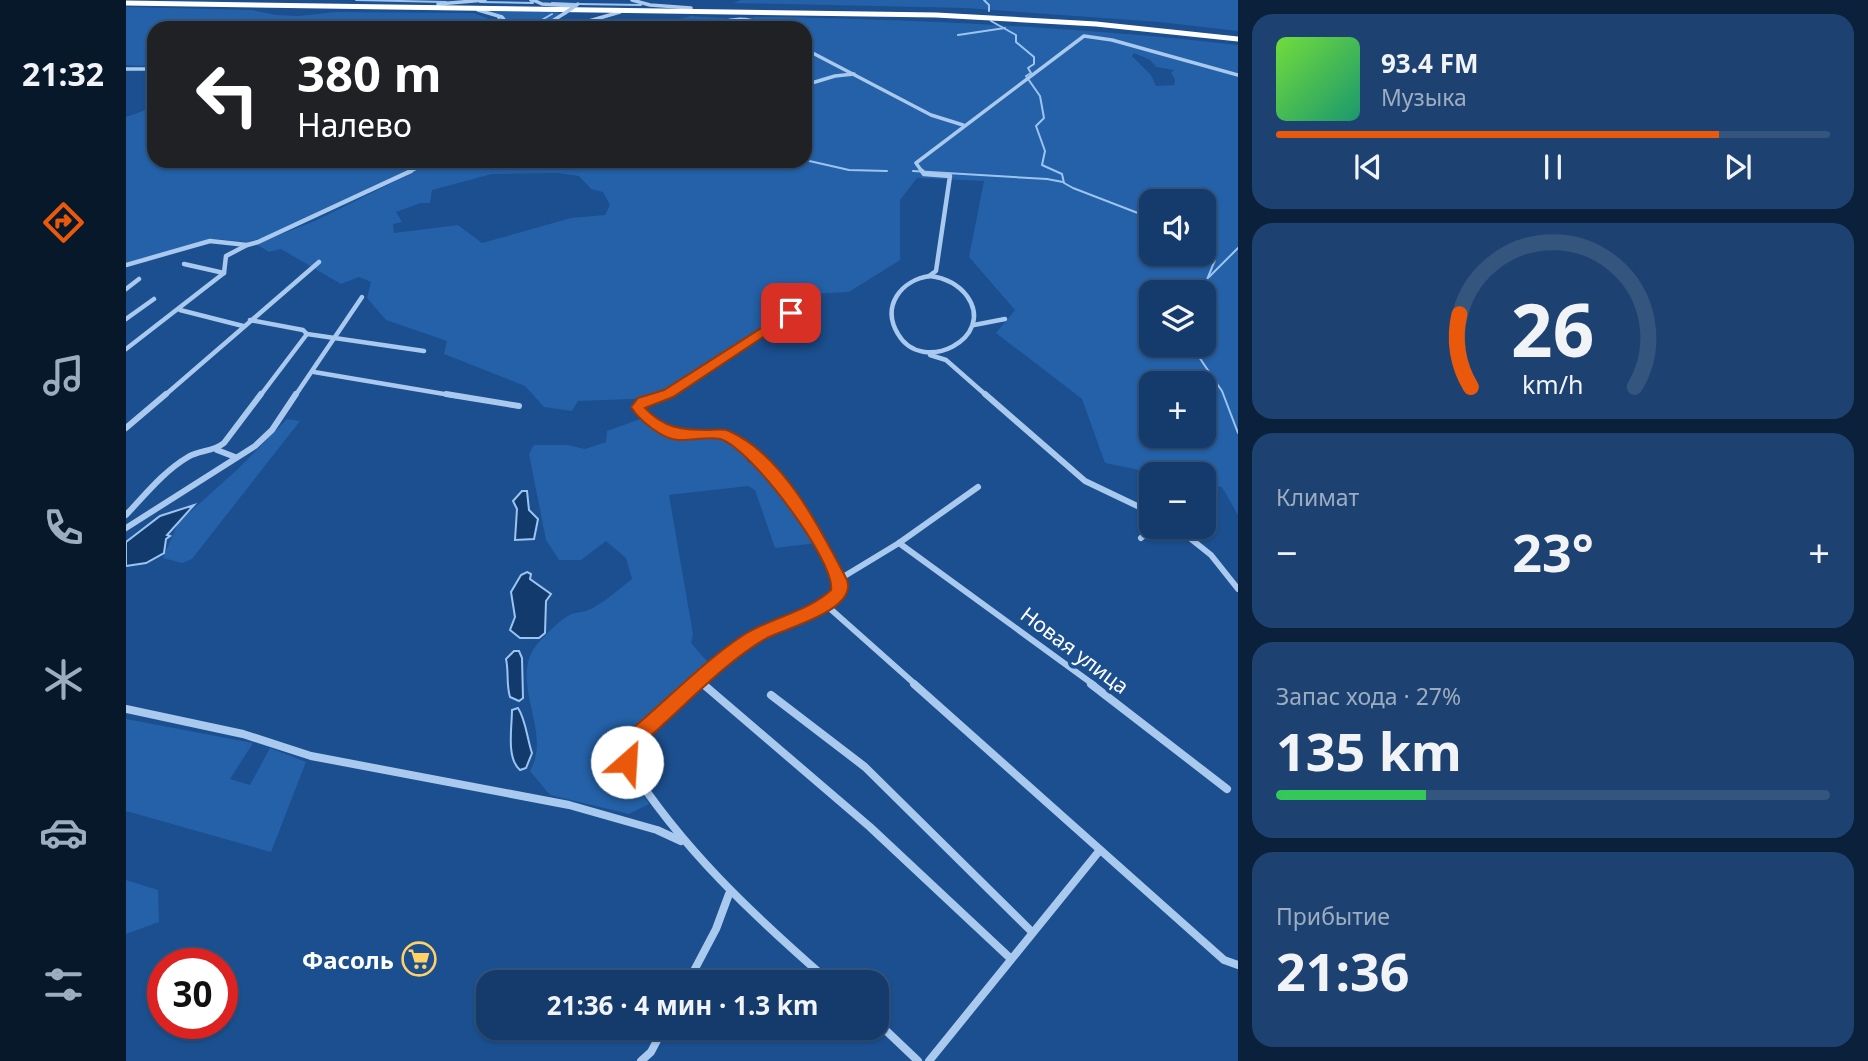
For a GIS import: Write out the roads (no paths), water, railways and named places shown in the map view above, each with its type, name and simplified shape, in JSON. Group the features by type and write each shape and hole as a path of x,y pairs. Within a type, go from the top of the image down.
{"highway":[{"path":"127,2 976,13 1109,22 1238,37"},
{"path":"127,2 988,17 1238,37"}],"street":[{"path":"438,4 485,0"},
{"path":"533,0 542,4 572,6"},
{"path":"552,21 583,0"},
{"path":"632,0 650,5 691,8"},
{"path":"456,8 492,13 506,21"},
{"path":"587,21 606,15 654,10"},
{"path":"720,21 736,18 757,21"},
{"path":"1139,507 1085,481 946,360 908,345 895,332 891,319 891,302 898,290 936,271 950,176 924,174 916,163 963,125 1028,81 1084,36 1091,35 1238,75"},
{"path":"812,52 930,115 963,125"},
{"path":"127,69 147,70"},
{"path":"127,69 147,76"},
{"path":"812,83 835,76 856,74"},
{"path":"126,349 180,310 224,273 226,256 247,244 299,225 417,168"},
{"path":"126,265 210,241 247,244"},
{"path":"126,428 319,262"},
{"path":"184,264 224,273"},
{"path":"936,271 962,290 977,314 989,321"},
{"path":"929,276 945,279"},
{"path":"126,289 139,279"},
{"path":"126,528 255,446 272,430 314,372 362,297"},
{"path":"811,298 772,327 668,394 643,401 638,407 642,414 675,435 724,435 752,453 788,493 815,533 841,586 839,593 826,605 751,639 640,733 627,753 627,762 639,783 683,842 729,894 816,970"},
{"path":"126,319 153,299"},
{"path":"180,310 243,327"},
{"path":"946,360 949,351 969,335 977,314"},
{"path":"974,325 1005,318"},
{"path":"250,320 307,334 424,351"},
{"path":"217,450 307,334"},
{"path":"924,353 949,351"},
{"path":"314,372 519,406"},
{"path":"126,515 184,460 198,452 217,450 235,457"},
{"path":"838,580 899,543 978,487"},
{"path":"1193,539 1222,567 1238,589"},
{"name":"Новая улица","path":"899,543 1057,657 1227,789"},
{"path":"826,605 1224,960 1238,965"},
{"path":"702,682 870,827 1010,958"},
{"path":"771,695 865,767 1031,931"},
{"path":"126,709 243,734 311,756 569,805 657,830 683,842"},
{"path":"929,1061 1031,931 1100,850"},
{"path":"694,970 716,929 729,894"},
{"path":"889,1033 918,1061"},
{"path":"641,1061 651,1052 657,1040"}],"waterway":[{"path":"356,0 446,2"},
{"path":"480,2 533,3 530,0"},
{"path":"984,0 989,5 989,11"},
{"path":"552,3 575,4"},
{"path":"580,4 641,5"},
{"path":"540,21 552,14"},
{"path":"498,17 500,21"},
{"path":"991,21 1004,28"},
{"path":"958,35 1004,28"},
{"path":"1004,28 1016,35 1016,42 1034,57 1034,64 1028,68 1031,73 1026,76 1040,96 1044,118 1036,126 1045,151 1042,165 1062,174 1064,183 1073,188 1139,213"},
{"path":"812,162 849,170 887,171"},
{"path":"913,171 1063,182"},
{"path":"1209,277 1238,248"},
{"path":"1207,280 1213,266"},
{"path":"1199,357 1222,391 1238,433"}],"place":[{"name":"Фасоль","path":"419,959"}]}
